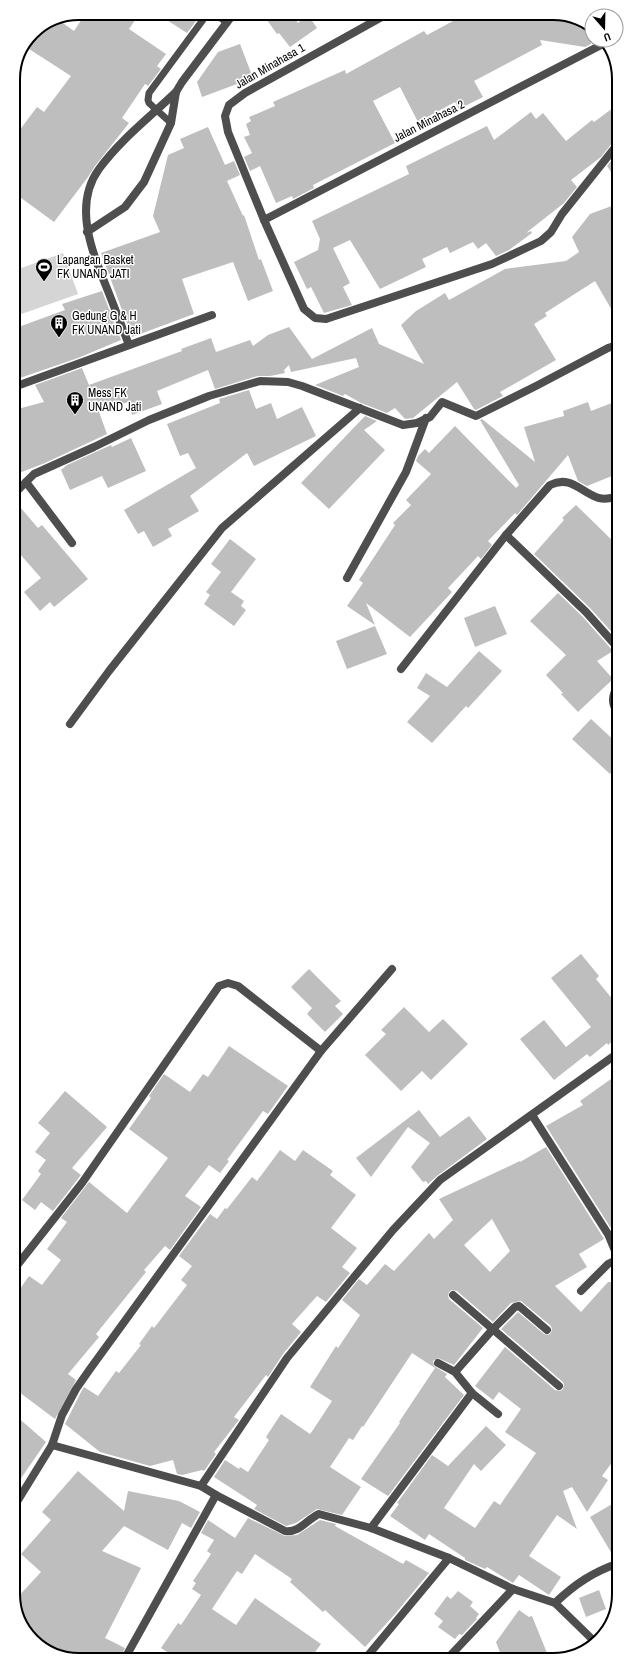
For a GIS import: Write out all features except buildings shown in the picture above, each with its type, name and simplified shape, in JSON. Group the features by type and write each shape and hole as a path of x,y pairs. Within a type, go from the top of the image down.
{"street":[{"path":"129,345 95,260 87,232 87,192 98,170 117,148 176,92 229,20"},
{"name":"Jalan Minahasa 1","path":"373,20 245,93 229,105 225,116 228,132 264,220 304,309 315,318 326,319 492,264 541,241 551,232 562,214 612,151"},
{"name":"Jalan Minahasa 2","path":"264,220 595,48"},
{"path":"87,232 125,207 144,182 171,123 176,92"},
{"path":"20,385 212,315"},
{"path":"20,488 34,474 149,420 209,396 260,381 288,382 403,425 417,423 432,415 442,402 476,416 612,347"},
{"path":"70,724 109,671 222,528 360,408"},
{"path":"347,578 406,472 426,418"},
{"path":"401,669 506,535 550,484 558,481 568,482 601,500 612,499"},
{"path":"26,482 72,542"},
{"path":"506,535 586,612 612,641"},
{"path":"20,1497 52,1445 62,1416 79,1384 321,1051 392,969"},
{"path":"20,1262 82,1183 219,986 228,983 238,986 321,1051"},
{"path":"202,1486 287,1358 393,1230 440,1180 612,1057"},
{"path":"532,1115 608,1234 612,1244"},
{"path":"581,1291 612,1262"},
{"path":"453,1295 559,1386"},
{"path":"455,1372 493,1329 515,1307 519,1306 546,1330"},
{"path":"438,1363 455,1372 472,1393 498,1414"},
{"path":"371,1528 472,1393"},
{"path":"52,1445 202,1486 216,1495 285,1531 292,1532 319,1514 371,1528 449,1558 513,1589 555,1603 591,1639"},
{"path":"128,1653 216,1495"},
{"path":"370,1653 449,1558"},
{"path":"555,1603 573,1586 612,1566"},
{"path":"453,1653 513,1589"}],"lane":[{"path":"171,123 156,111 149,103 148,100 150,93 203,20"},
{"path":"223,20 227,23"}],"shaded area":[{"name":"Lapangan Basket FK UNAND JATI","path":"63,253 78,294 20,315 20,268"}],"place":[{"name":"Lapangan Basket FK UNAND JATI","path":"44,282"},
{"name":"Gedung G & H FK UNAND Jati","path":"59,338"},
{"name":"Mess FK UNAND Jati","path":"75,415"}]}
